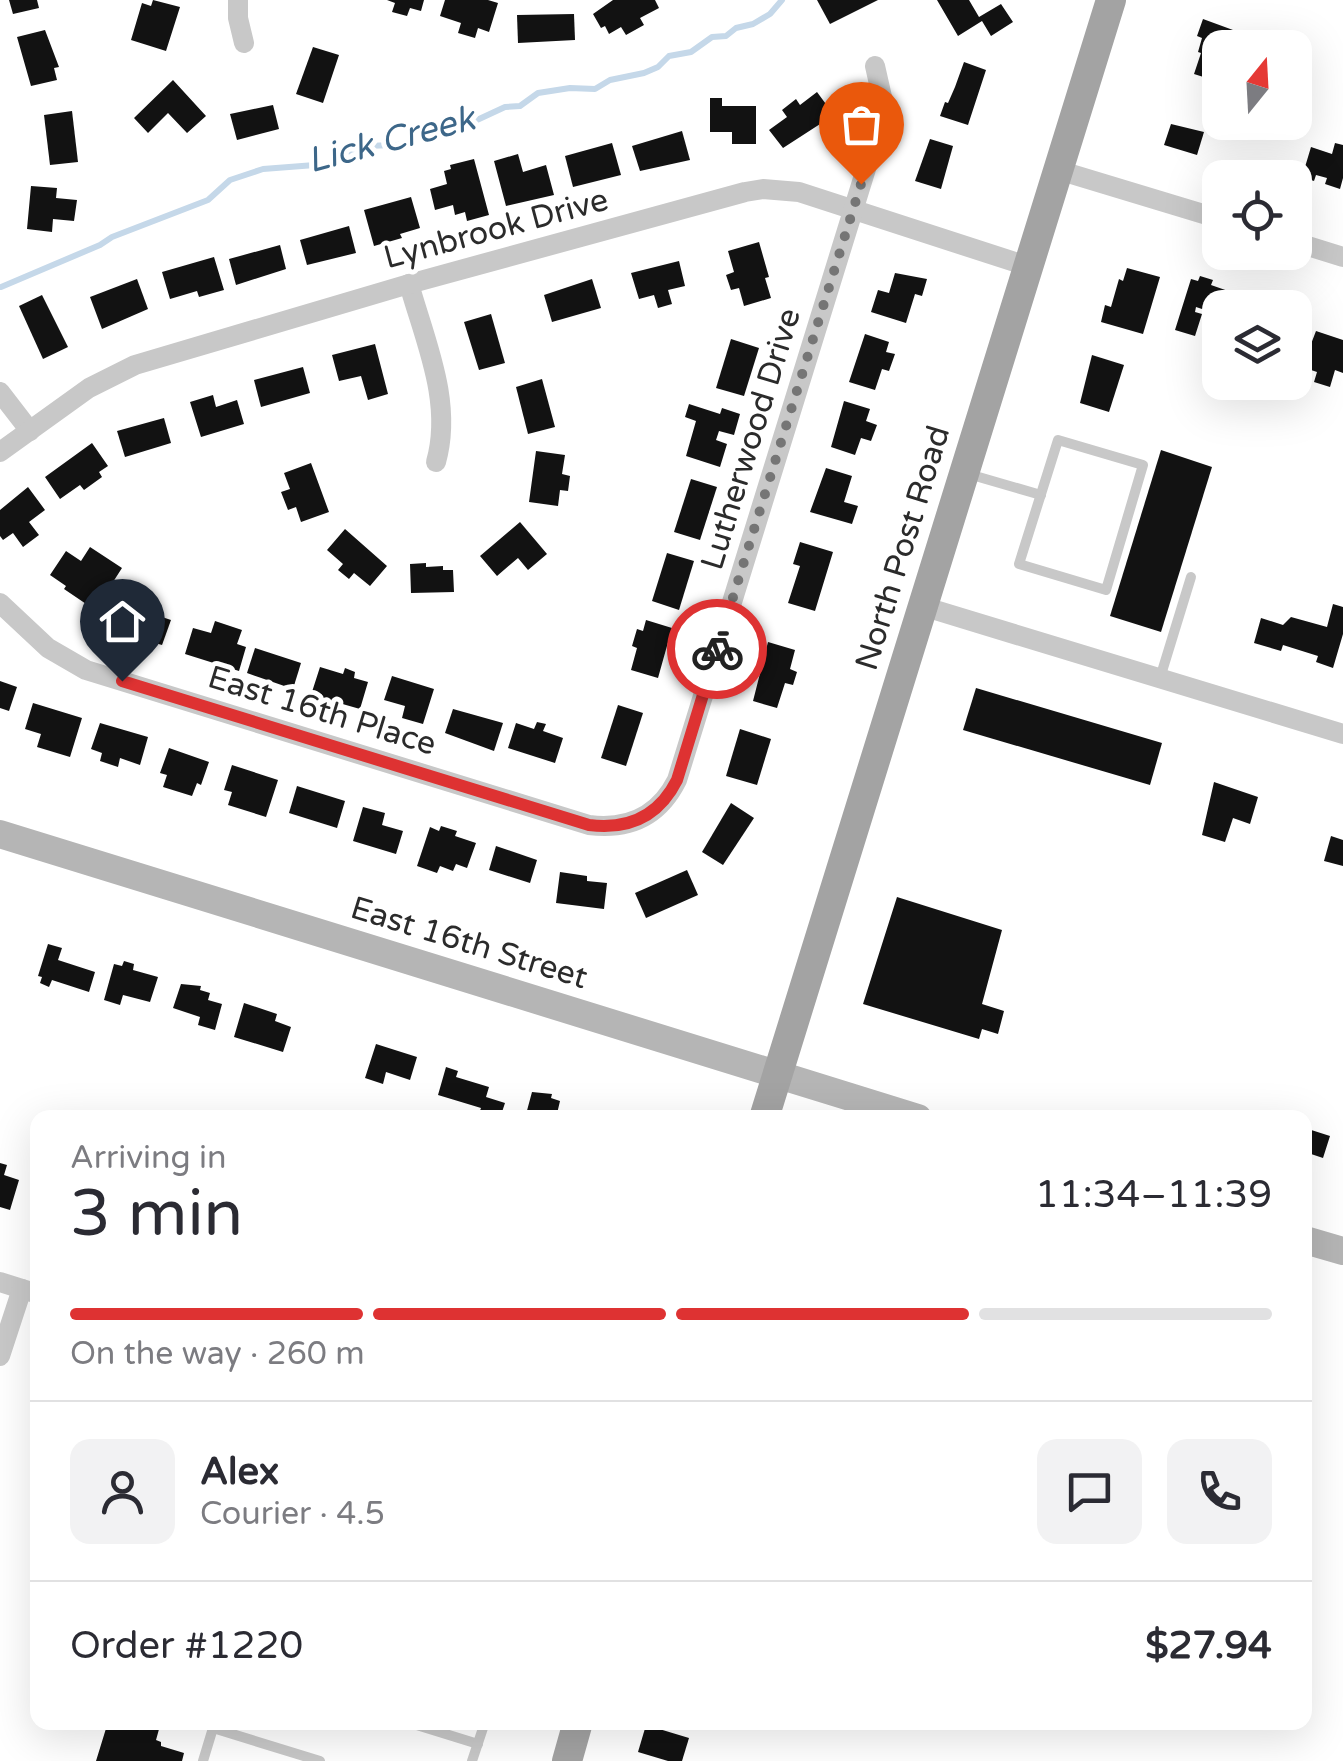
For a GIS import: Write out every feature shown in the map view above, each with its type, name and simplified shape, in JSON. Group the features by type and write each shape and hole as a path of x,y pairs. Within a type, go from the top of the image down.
{"main road":[{"name":"North Post Road","path":"766,1110 1111,0"},
{"path":"567,1761 576,1730"}],"street":[{"path":"238,0 244,43"},
{"name":"Lutherwood Drive","path":"646,817 666,798 677,780 881,118 881,87 874,66"},
{"path":"1058,170 1202,214"},
{"name":"Lynbrook Drive","path":"0,452 89,388 135,365 409,284 744,192 790,190 1028,266"},
{"path":"1312,247 1343,257"},
{"path":"409,284 442,408 442,440 436,462"},
{"path":"0,392 30,431"},
{"name":"East 16th Place","path":"0,603 48,648 86,670 589,825 611,828 646,817"},
{"path":"922,606 1343,734"},
{"name":"East 16th Street","path":"0,834 893,1110"},
{"path":"1312,1242 1343,1251"},
{"path":"0,1282 30,1292 0,1356"}],"lane":[{"path":"1058,440 1143,465 1106,590 1019,564 1041,495 1058,440"},
{"path":"964,473 1041,495"},
{"path":"1160,679 1191,577"},
{"path":"203,1761 212,1730"},
{"path":"229,1730 320,1761"},
{"path":"432,1730 478,1744"},
{"path":"472,1761 482,1730"}],"building":[{"path":"9,0 37,0 39,8 13,14"},
{"path":"153,0 180,7 166,51 131,40 142,3 151,6"},
{"path":"387,0 424,0 421,11 410,8 407,16 392,12 395,3"},
{"path":"445,0 498,3 489,32 478,28 475,38 458,33 461,23 440,16"},
{"path":"613,0 655,0 659,8 640,18 644,25 626,35 621,27 609,34 593,14"},
{"path":"817,0 878,0 830,24"},
{"path":"937,0 969,0 979,17 1001,4 1013,22 991,36 982,21 958,36"},
{"path":"574,14 575,40 518,43 517,15"},
{"path":"1203,19 1233,30 1202,30 1202,38 1197,36"},
{"path":"45,30 59,67 54,68 57,80 31,86 17,37"},
{"path":"1202,38 1202,77 1194,74 1201,53 1198,52"},
{"path":"313,47 339,55 323,103 296,94"},
{"path":"964,62 986,70 968,125 940,116"},
{"path":"173,80 206,116 187,133 168,113 148,133 134,118"},
{"path":"817,92 834,115 783,148 769,130 787,117 782,110 796,99 800,105"},
{"path":"710,98 722,98 722,106 756,106 756,144 732,144 732,132 710,132"},
{"path":"273,105 279,129 237,140 230,114"},
{"path":"72,111 78,162 50,165 44,115"},
{"path":"1171,124 1202,132 1197,155 1164,145"},
{"path":"682,131 690,160 640,171 632,146"},
{"path":"930,139 953,146 941,189 915,181"},
{"path":"612,143 621,175 573,187 565,156"},
{"path":"1335,143 1343,145 1340,189 1325,184 1327,178 1316,175 1312,180 1312,160 1307,160 1311,147 1332,154"},
{"path":"518,154 523,172 546,165 554,195 506,206 494,161"},
{"path":"474,159 489,215 467,221 465,212 455,215 453,205 435,210 430,189 447,184 444,171 451,169 450,165"},
{"path":"31,186 57,188 56,198 77,200 74,221 53,219 52,232 27,229"},
{"path":"411,197 420,228 374,246 364,210"},
{"path":"349,226 356,253 307,265 300,240"},
{"path":"759,242 771,298 744,306 739,288 731,290 726,275 734,272 728,251"},
{"path":"280,245 286,269 236,285 229,259"},
{"path":"214,257 224,290 199,297 197,291 170,299 162,272"},
{"path":"679,261 685,286 668,290 672,304 658,308 654,295 639,299 631,273"},
{"path":"1127,268 1160,277 1143,334 1101,322 1105,305 1111,307 1119,279 1123,281"},
{"path":"895,273 927,279 922,296 915,294 906,323 871,312 878,290 889,293"},
{"path":"1200,276 1213,280 1211,285 1225,290 1202,290 1202,309 1196,307 1195,312 1202,314 1195,336 1175,330 1191,279 1198,281"},
{"path":"137,279 148,309 102,329 90,297"},
{"path":"592,279 601,308 552,322 544,295"},
{"path":"42,295 68,347 43,359 19,306"},
{"path":"491,314 505,363 479,370 464,322"},
{"path":"1316,331 1343,340 1343,373 1335,370 1330,387 1314,382 1317,372 1312,370"},
{"path":"865,334 889,342 886,352 895,354 889,371 882,369 875,390 849,382"},
{"path":"731,339 759,348 744,396 716,388"},
{"path":"375,344 388,394 368,400 361,376 339,381 332,355"},
{"path":"1092,355 1124,365 1109,412 1080,403"},
{"path":"303,367 310,393 261,407 254,380"},
{"path":"542,379 555,427 528,434 516,387"},
{"path":"213,395 216,407 237,400 244,424 201,437 190,402"},
{"path":"844,401 870,409 866,421 877,425 871,441 861,438 855,455 831,447"},
{"path":"689,404 720,414 722,408 740,414 734,435 719,431 716,440 727,444 720,467 686,456 696,421 685,417"},
{"path":"164,418 171,443 125,457 117,431"},
{"path":"92,443 108,466 99,472 102,477 84,490 80,485 60,499 45,477"},
{"path":"1161,450 1212,467 1161,632 1110,616"},
{"path":"536,451 565,455 562,474 570,476 568,491 560,490 558,506 529,502"},
{"path":"311,463 329,512 301,522 296,507 288,510 281,492 290,489 284,473"},
{"path":"826,468 852,476 844,502 858,506 852,524 810,512"},
{"path":"691,479 717,487 700,540 674,532"},
{"path":"28,487 45,510 29,522 39,535 23,547 13,533 3,540 0,536 0,510"},
{"path":"520,522 547,554 528,570 518,558 497,576 480,556"},
{"path":"345,529 387,566 370,586 354,573 349,579 338,570 343,564 327,550"},
{"path":"800,542 833,552 815,611 788,603 800,566 793,564"},
{"path":"90,547 122,568 95,610 50,575 66,551 81,561"},
{"path":"667,553 694,561 679,610 652,601"},
{"path":"426,563 426,567 453,570 454,592 411,593 410,564"},
{"path":"123,604 171,620 162,645 114,631"},
{"path":"1333,604 1343,607 1343,634 1333,668 1316,662 1318,656 1283,645 1281,651 1254,643 1261,618 1283,625 1291,617 1327,627"},
{"path":"646,620 672,628 658,678 631,670 637,629 643,631"},
{"path":"215,621 242,630 237,644 246,647 239,671 185,654 193,628 211,633"},
{"path":"768,642 795,650 790,669 797,672 793,685 785,683 777,708 753,701"},
{"path":"255,648 301,663 293,689 247,673"},
{"path":"320,667 343,674 345,668 355,672 354,678 368,682 360,709 311,695"},
{"path":"392,676 434,689 423,724 402,718 405,706 384,700"},
{"path":"0,681 17,687 9,711 0,708"},
{"path":"976,688 1162,743 1150,785 963,730"},
{"path":"33,703 82,718 70,757 37,747 41,734 25,729"},
{"path":"618,705 643,713 626,766 601,758"},
{"path":"453,709 503,723 494,751 445,733"},
{"path":"537,722 546,724 543,731 563,738 555,763 508,748 516,723 534,729"},
{"path":"100,723 148,737 140,765 120,758 118,767 100,761 102,753 91,749"},
{"path":"740,729 771,739 757,785 726,776"},
{"path":"169,748 209,762 201,785 197,783 192,796 163,787 167,775 160,773"},
{"path":"232,765 278,780 266,817 228,805 232,792 224,790"},
{"path":"1214,782 1258,797 1250,824 1233,818 1225,842 1202,835"},
{"path":"297,786 345,801 337,828 289,813"},
{"path":"731,803 754,818 723,865 702,852"},
{"path":"363,807 385,813 382,825 403,831 396,854 353,841"},
{"path":"441,826 476,843 467,868 456,864 453,871 440,866 437,873 417,866 430,827 439,831"},
{"path":"1331,836 1343,840 1343,866 1324,861"},
{"path":"496,846 537,860 530,883 489,870"},
{"path":"687,870 698,895 646,918 635,893"},
{"path":"560,872 607,883 604,909 556,903"},
{"path":"897,897 1002,930 982,1004 1004,1011 998,1034 982,1029 979,1039 863,1004"},
{"path":"48,944 62,948 58,960 95,972 89,992 52,980 49,987 40,983 42,977 38,976"},
{"path":"124,961 134,964 133,970 158,977 150,1002 123,995 120,1005 104,1000 114,964 122,966"},
{"path":"181,984 201,986 200,990 210,993 208,1000 222,1004 215,1030 198,1025 200,1017 173,1008"},
{"path":"244,1003 277,1014 275,1021 291,1027 283,1052 234,1037"},
{"path":"376,1044 417,1057 410,1080 386,1072 383,1084 365,1078"},
{"path":"446,1067 458,1071 456,1077 489,1087 486,1097 505,1103 503,1110 480,1110 438,1095"},
{"path":"532,1092 552,1094 551,1098 560,1101 558,1110 527,1110"},
{"path":"1312,1130 1330,1136 1323,1158 1312,1154"},
{"path":"0,1163 7,1165 4,1175 19,1180 10,1210 0,1207"},
{"path":"106,1730 159,1730 156,1740 161,1746 184,1753 182,1761 96,1761"},
{"path":"645,1730 663,1730 689,1738 682,1761 638,1752"}],"waterway":[{"name":"Lick Creek","path":"1,287 112,237 208,200 230,180 263,169 328,164 362,146 398,145 426,134 434,126 477,120 505,107 520,106 538,93 595,89 610,80 644,73 669,56 691,52 712,37 726,36 736,28 753,24 770,14 782,0"}],"way so far":[{"path":"717,649 861,184"}],"route":[{"path":"122,681 589,825 611,828 646,817 669,795 717,649"}]}
